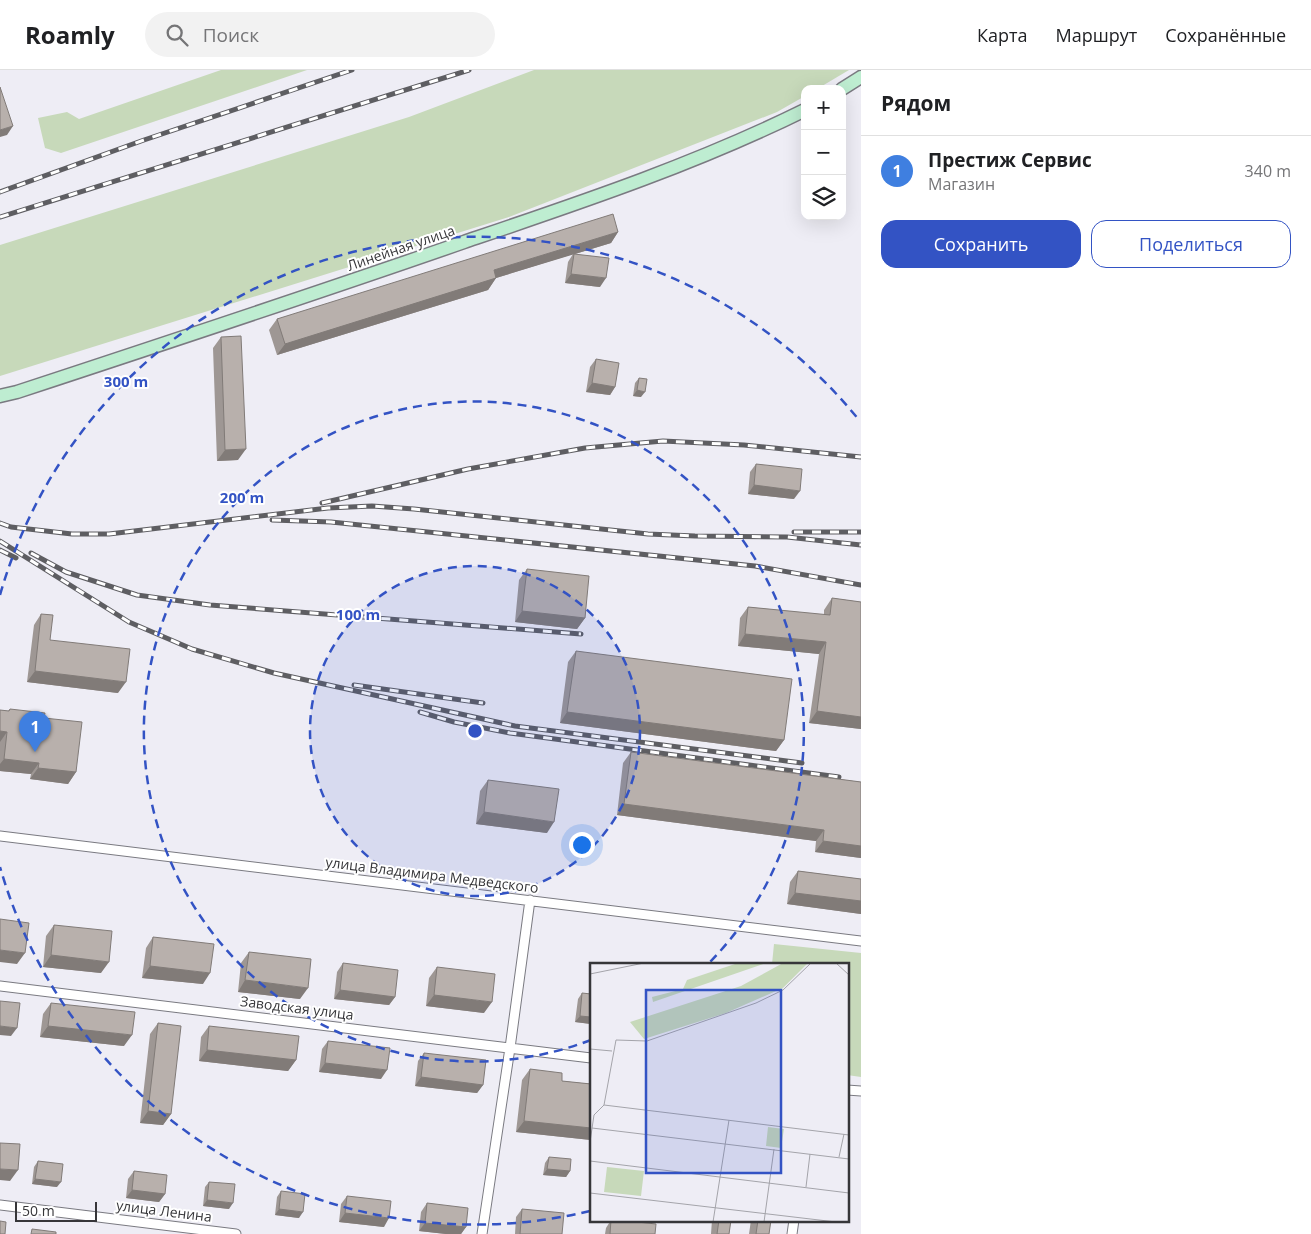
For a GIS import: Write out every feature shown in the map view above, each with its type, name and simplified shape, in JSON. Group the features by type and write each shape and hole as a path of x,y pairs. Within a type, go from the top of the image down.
{"street":[{"path":"846,86 861,77"},
{"name":"Линейная улица","path":"0,396 266,310 572,205 710,153 765,130 801,112"},
{"name":"улица Владимира Медведского","path":"0,836 861,941"},
{"path":"482,1234 530,900"},
{"name":"Заводская улица","path":"0,986 590,1058"},
{"path":"848,1090 861,1091"},
{"name":"улица Ленина","path":"0,1205 236,1234"}],"green space":[{"path":"221,70 307,70 61,153 45,148 38,118 67,112 79,119"},
{"path":"534,70 849,70 824,85 801,85 801,98 777,112 509,217 0,376 0,245 409,117"},
{"path":"774,944 861,953 861,1077 848,1075 848,963 772,963"}],"building":[{"path":"0,87 13,126 0,130"},
{"path":"613,214 618,232 494,270 496,278 285,344 277,319"},
{"path":"574,254 609,258 606,278 571,274"},
{"path":"241,336 246,449 225,450 221,337"},
{"path":"596,359 619,363 615,387 592,383"},
{"path":"639,378 647,379 645,392 637,390"},
{"path":"756,464 802,469 800,491 754,485"},
{"path":"527,569 589,576 585,618 522,611"},
{"path":"832,598 861,602 861,717 817,711 826,642 745,634 748,607 830,615"},
{"path":"41,614 53,615 50,640 130,649 126,682 35,671"},
{"path":"576,651 792,679 784,740 567,712"},
{"path":"10,709 45,713 44,718 82,722 76,772 38,768 39,763 4,759 7,732 0,731 0,710 9,711"},
{"path":"631,752 861,782 861,846 823,841 824,830 624,804"},
{"path":"488,780 559,789 554,822 484,812"},
{"path":"798,871 861,879 861,901 795,893"},
{"path":"0,919 29,923 25,953 0,950"},
{"path":"54,925 112,931 109,962 51,955"},
{"path":"153,937 214,944 210,973 150,966"},
{"path":"249,952 311,959 308,988 245,980"},
{"path":"343,963 398,970 395,997 340,990"},
{"path":"437,967 495,974 492,1002 434,995"},
{"path":"582,993 590,994 590,1017 580,1016"},
{"path":"0,1001 20,1003 17,1028 0,1026"},
{"path":"51,1003 135,1012 132,1035 48,1026"},
{"path":"158,1023 181,1026 171,1114 148,1111"},
{"path":"209,1026 299,1036 296,1060 207,1050"},
{"path":"328,1041 390,1048 387,1070 325,1063"},
{"path":"424,1053 486,1060 483,1085 421,1077"},
{"path":"530,1069 562,1073 562,1081 590,1084 590,1128 524,1121"},
{"path":"0,1143 20,1144 18,1170 0,1169"},
{"path":"549,1157 571,1159 570,1171 547,1169"},
{"path":"38,1161 63,1164 61,1182 35,1179"},
{"path":"134,1171 167,1175 165,1194 132,1190"},
{"path":"209,1182 235,1184 233,1203 207,1200"},
{"path":"281,1191 305,1194 303,1212 279,1209"},
{"path":"347,1196 391,1201 389,1218 345,1213"},
{"path":"427,1203 468,1208 466,1227 425,1223"},
{"path":"522,1209 564,1213 562,1234 520,1234"},
{"path":"0,1221 6,1222 5,1234 0,1234"},
{"path":"611,1222 656,1224 655,1234 610,1234"},
{"path":"719,1222 731,1222 729,1234 717,1234"},
{"path":"758,1222 771,1222 769,1234 756,1234"},
{"path":"32,1229 56,1232 56,1234 31,1234"}],"railway":[{"path":"0,192 144,140 352,70"},
{"path":"0,217 469,70"},
{"path":"322,503 468,469 585,448 663,441 744,445 861,457"},
{"path":"0,523 11,527 72,534 109,534 328,508 372,506 648,534 787,537 861,545"},
{"path":"272,520 331,522 755,566 861,585"},
{"path":"794,532 861,532"},
{"path":"0,541 129,622 192,649 274,673 515,726 802,763"},
{"path":"0,550 16,558"},
{"path":"31,553 66,572 137,595 210,605 581,634"},
{"path":"354,685 483,703"},
{"path":"420,712 454,722 510,733 839,777"}],"place":[{"name":"Престиж Сервис","path":"35,752"}]}
